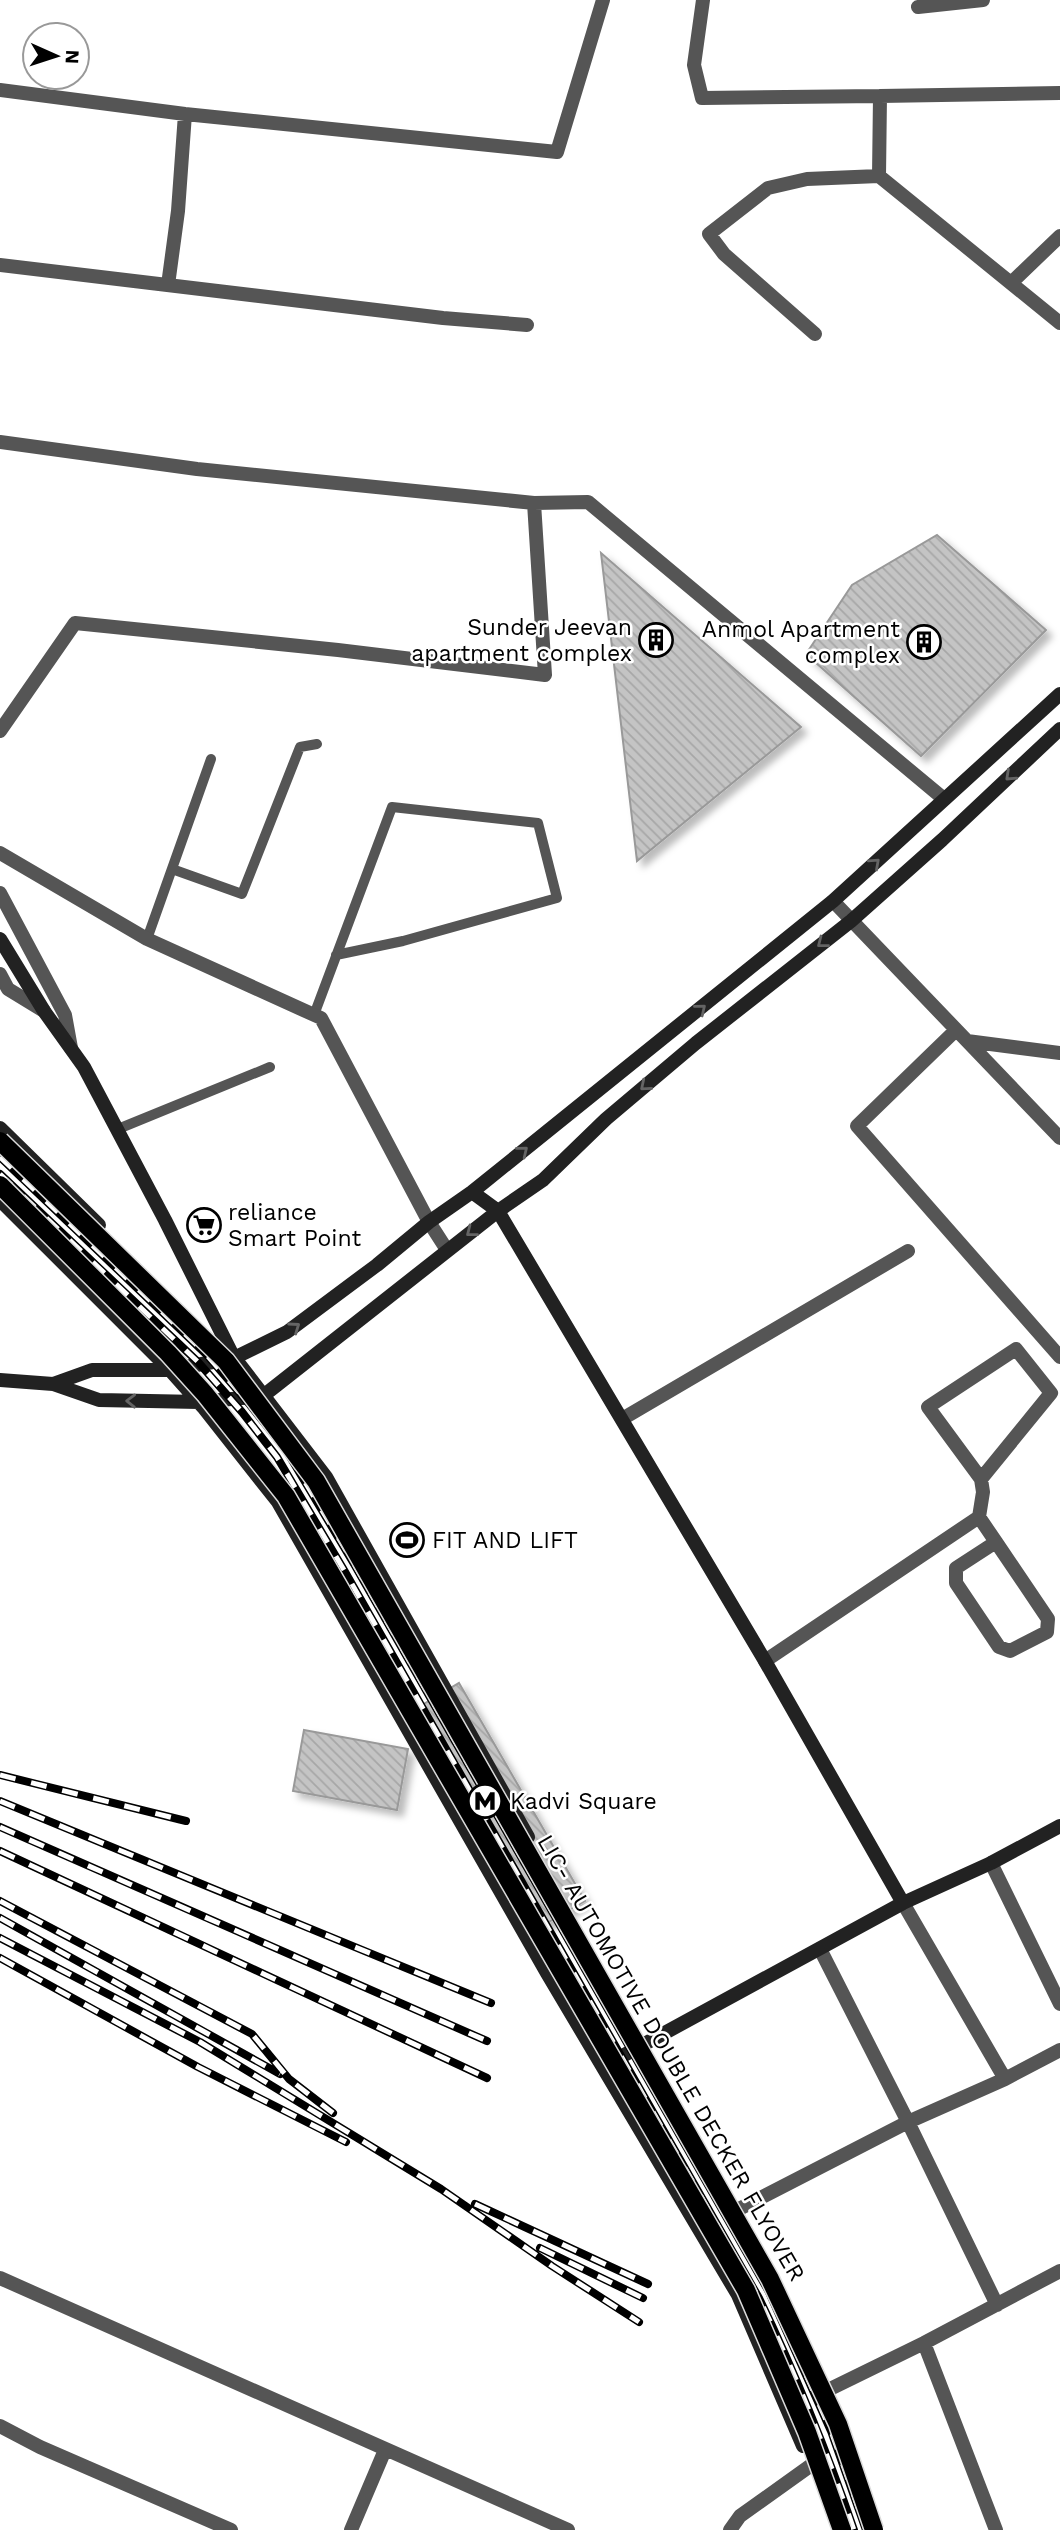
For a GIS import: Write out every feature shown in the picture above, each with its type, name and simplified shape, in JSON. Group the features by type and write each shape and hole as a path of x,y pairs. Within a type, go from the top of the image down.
{"main road":[{"path":"53,1384 92,1370 170,1370 234,1358 287,1332 472,1192 833,901 1060,694"},
{"path":"0,1380 53,1384 99,1400 199,1402 263,1396 447,1250 543,1180 607,1119 696,1043 851,921 1060,729"},
{"path":"0,939 44,1011 84,1067 234,1358"},
{"path":"0,1128 234,1358 326,1477 778,2278 845,2422 882,2530"},
{"name":"LIC- AUTOMOTIVE DOUBLE DECKER FLYOVER","path":"0,1141 226,1361 316,1480 770,2279 838,2424 874,2530"},
{"path":"0,1185 168,1353 205,1394 286,1496 746,2290 807,2432 842,2530"},
{"path":"472,1192 498,1211 765,1661 903,1903"},
{"path":"0,1200 170,1370 199,1402 278,1502 738,2295 810,2466 833,2530"},
{"path":"603,2066 903,1903 992,1863 1060,1826"}],"street":[{"path":"0,90 185,114 557,152 603,0"},
{"path":"918,7 984,0"},
{"path":"698,2 694,65 702,98 1060,93"},
{"path":"879,176 880,96"},
{"path":"168,285 178,211 185,114"},
{"path":"815,334 724,254 709,234 768,188 807,179 879,176 1060,323"},
{"path":"1010,283 1060,236"},
{"path":"0,265 443,318 527,325"},
{"path":"0,442 197,470 534,503 588,502 944,799"},
{"path":"0,731 75,623 545,675 534,503"},
{"path":"0,853 147,939 321,1018 429,1222 447,1250"},
{"path":"0,893 65,1015 71,1048"},
{"path":"833,901 1060,1138"},
{"path":"0,974 8,989 44,1011"},
{"path":"956,1030 857,1126 1060,1357"},
{"path":"967,1041 1060,1053"},
{"path":"622,1419 908,1251"},
{"path":"981,1479 1051,1392 1016,1349 928,1407 981,1479 983,1492 979,1517 996,1542 1048,1619 1047,1632 1010,1651 999,1647 957,1583 954,1574 956,1568 996,1542"},
{"path":"765,1661 979,1517"},
{"path":"992,1863 1060,2004"},
{"path":"903,1903 1004,2079"},
{"path":"820,1948 996,2305"},
{"path":"739,2209 908,2122 1004,2079 1060,2050"},
{"path":"830,2389 1060,2271"},
{"path":"0,2278 568,2530"},
{"path":"924,2343 996,2530"},
{"path":"0,2426 40,2447 227,2529"},
{"path":"351,2530 385,2450"},
{"path":"730,2530 740,2516 810,2466"}],"lane":[{"path":"172,869 242,894 300,747 317,744"},
{"path":"147,939 211,759"},
{"path":"314,1015 336,955 392,807 538,823 556,898 403,941 336,955"},
{"path":"118,1129 270,1067"}],"building":[{"name":"Anmol Apartment complex","path":"937,535 1046,630 921,756 806,654 852,585"},
{"name":"Sunder Jeevan apartment complex","path":"601,553 801,727 637,861"},
{"path":"459,1683 585,1901 528,1934 402,1717"},
{"path":"304,1730 408,1749 397,1810 293,1791"}],"railway":[{"path":"0,1157 206,1354 286,1450 354,1564 769,2292 831,2431 866,2530"},
{"path":"0,1174 198,1362 277,1457 759,2298 810,2412 854,2530"},
{"path":"0,1775 186,1821"},
{"path":"0,1801 491,2003"},
{"path":"0,1827 487,2041"},
{"path":"0,1851 487,2078"},
{"path":"0,1901 252,2034 289,2079 333,2113"},
{"path":"0,1918 280,2074"},
{"path":"0,1938 200,2042 441,2189 639,2322"},
{"path":"0,1958 198,2067 346,2142"},
{"path":"475,2204 648,2284"},
{"path":"540,2248 643,2298"}],"place":[{"name":"Sunder Jeevan apartment complex","path":"656,640"},
{"name":"Anmol Apartment complex","path":"924,642"},
{"name":"reliance Smart Point","path":"204,1225"},
{"name":"FIT AND LIFT","path":"407,1540"},
{"name":"Kadvi Square","path":"485,1801"}]}
